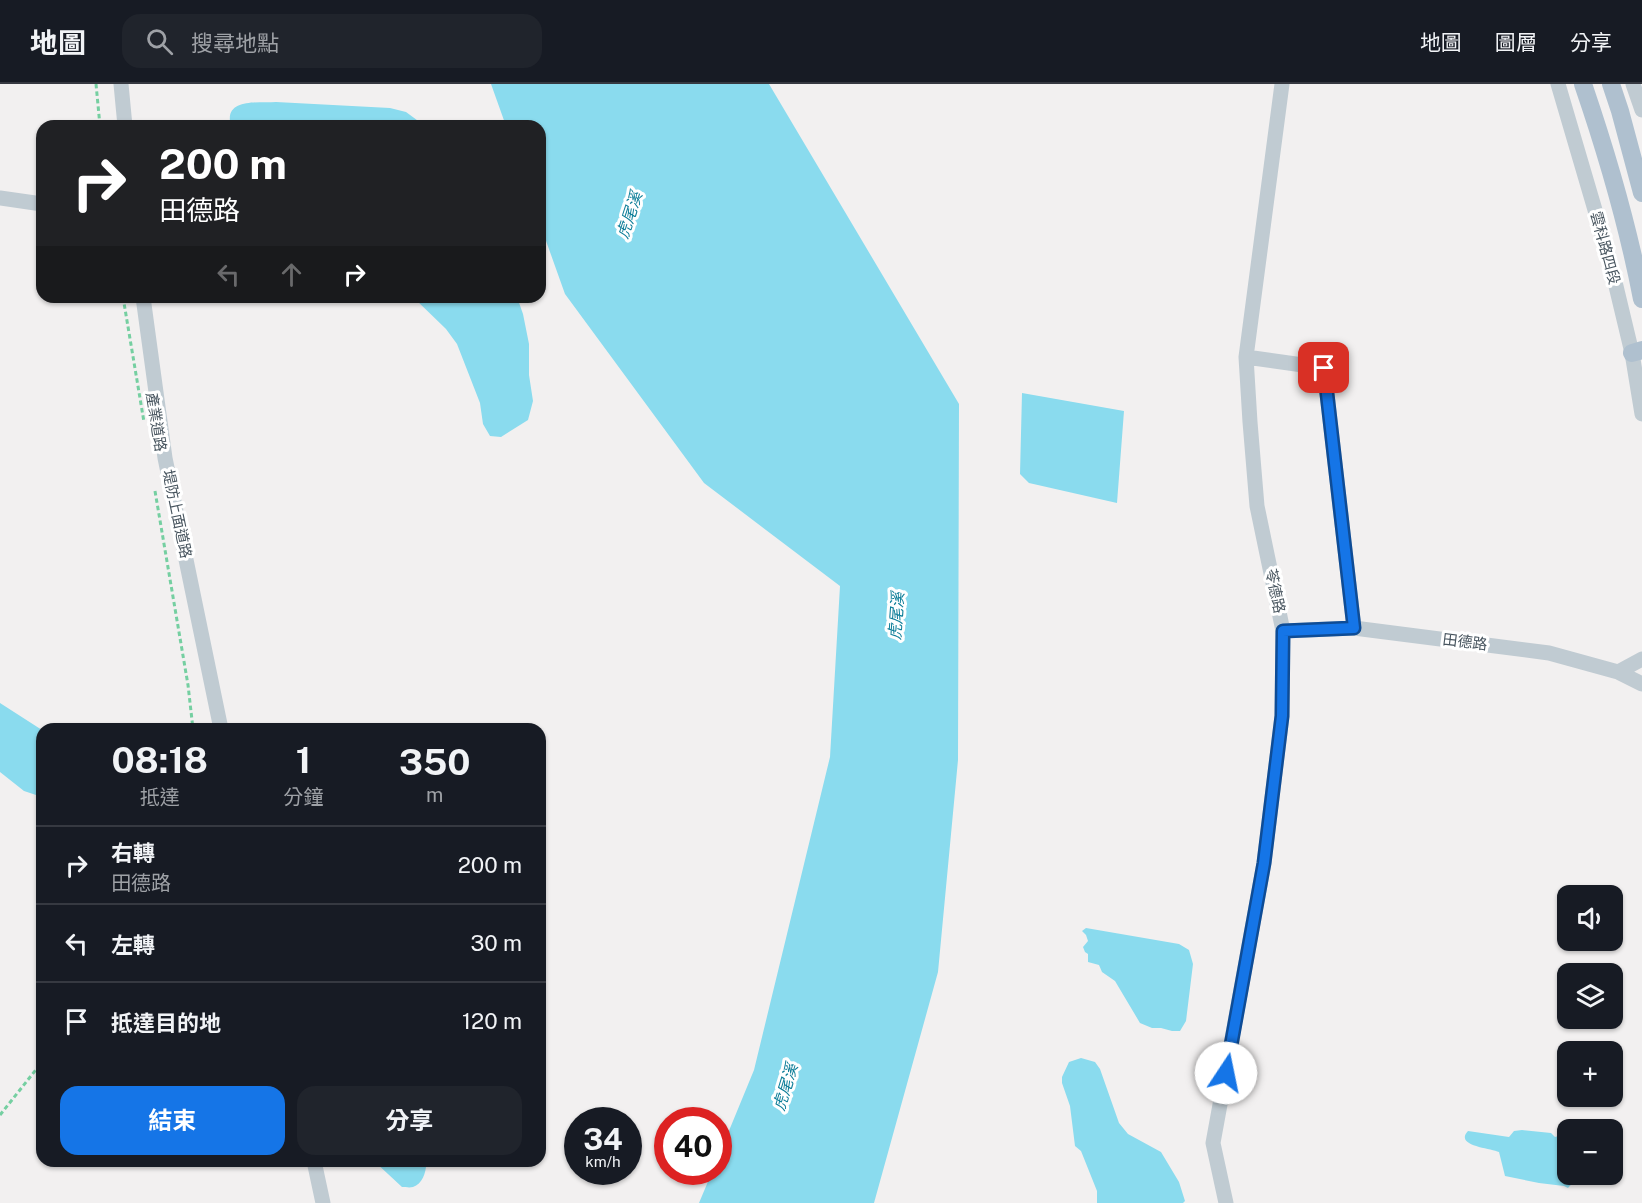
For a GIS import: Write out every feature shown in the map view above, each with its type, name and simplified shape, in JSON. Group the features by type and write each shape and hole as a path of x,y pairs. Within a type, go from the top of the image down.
{"main road":[{"name":"雲科路四段","path":"1583,84 1617,197 1642,299"},
{"path":"1611,84 1642,193"}],"street":[{"path":"121,84 124,120"},
{"name":"苓德路","path":"1226,1203 1214,1143 1264,863 1282,716 1283,631 1257,506 1246,357 1282,84"},
{"name":"雲科路四段","path":"1558,84 1637,351 1642,414"},
{"path":"1633,84 1642,110"},
{"path":"0,198 36,203"},
{"name":"堤防上面道路","path":"144,303 165,458 220,723"},
{"path":"1246,357 1324,368 1354,628"},
{"name":"田德路","path":"1283,631 1354,628 1549,653 1618,672 1642,684"},
{"path":"1618,672 1642,659"},
{"path":"315,1167 323,1203"}],"path":[{"path":"96,84 99,120"},
{"name":"產業道路","path":"124,303 144,424"},
{"path":"153,482 188,685 192,723"},
{"path":"0,1115 36,1070"}],"water":[{"name":"虎尾溪","path":"491,84 769,84 959,404 958,760 938,972 874,1203 699,1203 707,1185 732,1185 732,1123 754,1070 830,757 840,586 704,483 565,294 546,241 546,120 504,120"},
{"path":"276,102 390,108 406,112 417,120 230,120 232,111 237,106"},
{"path":"419,303 519,303 529,344 529,375 533,401 528,420 501,437 490,436 483,424 480,403 457,344 446,329"},
{"path":"1022,393 1124,411 1117,503 1029,483 1020,474"},
{"path":"0,703 36,726 36,795 24,791 0,772"},
{"path":"1086,928 1179,944 1189,950 1193,964 1186,1021 1180,1031 1152,1028 1140,1023 1115,981 1102,972 1099,965 1088,962 1088,954 1083,947 1088,941 1082,931"},
{"path":"1081,1058 1095,1062 1100,1069 1119,1123 1128,1134 1161,1152 1179,1182 1185,1201 1183,1203 1097,1203 1097,1191 1081,1151 1075,1146 1070,1106 1062,1083 1062,1077 1069,1062"},
{"path":"1468,1131 1509,1137 1514,1131 1551,1133 1557,1136 1557,1185 1571,1185 1568,1188 1505,1176 1499,1152 1475,1146 1466,1140 1465,1136"},
{"path":"380,1167 426,1167 422,1180 416,1185 402,1187"}],"route":[{"path":"1226,1073 1264,863 1282,716 1283,631 1354,628 1324,368"}]}
